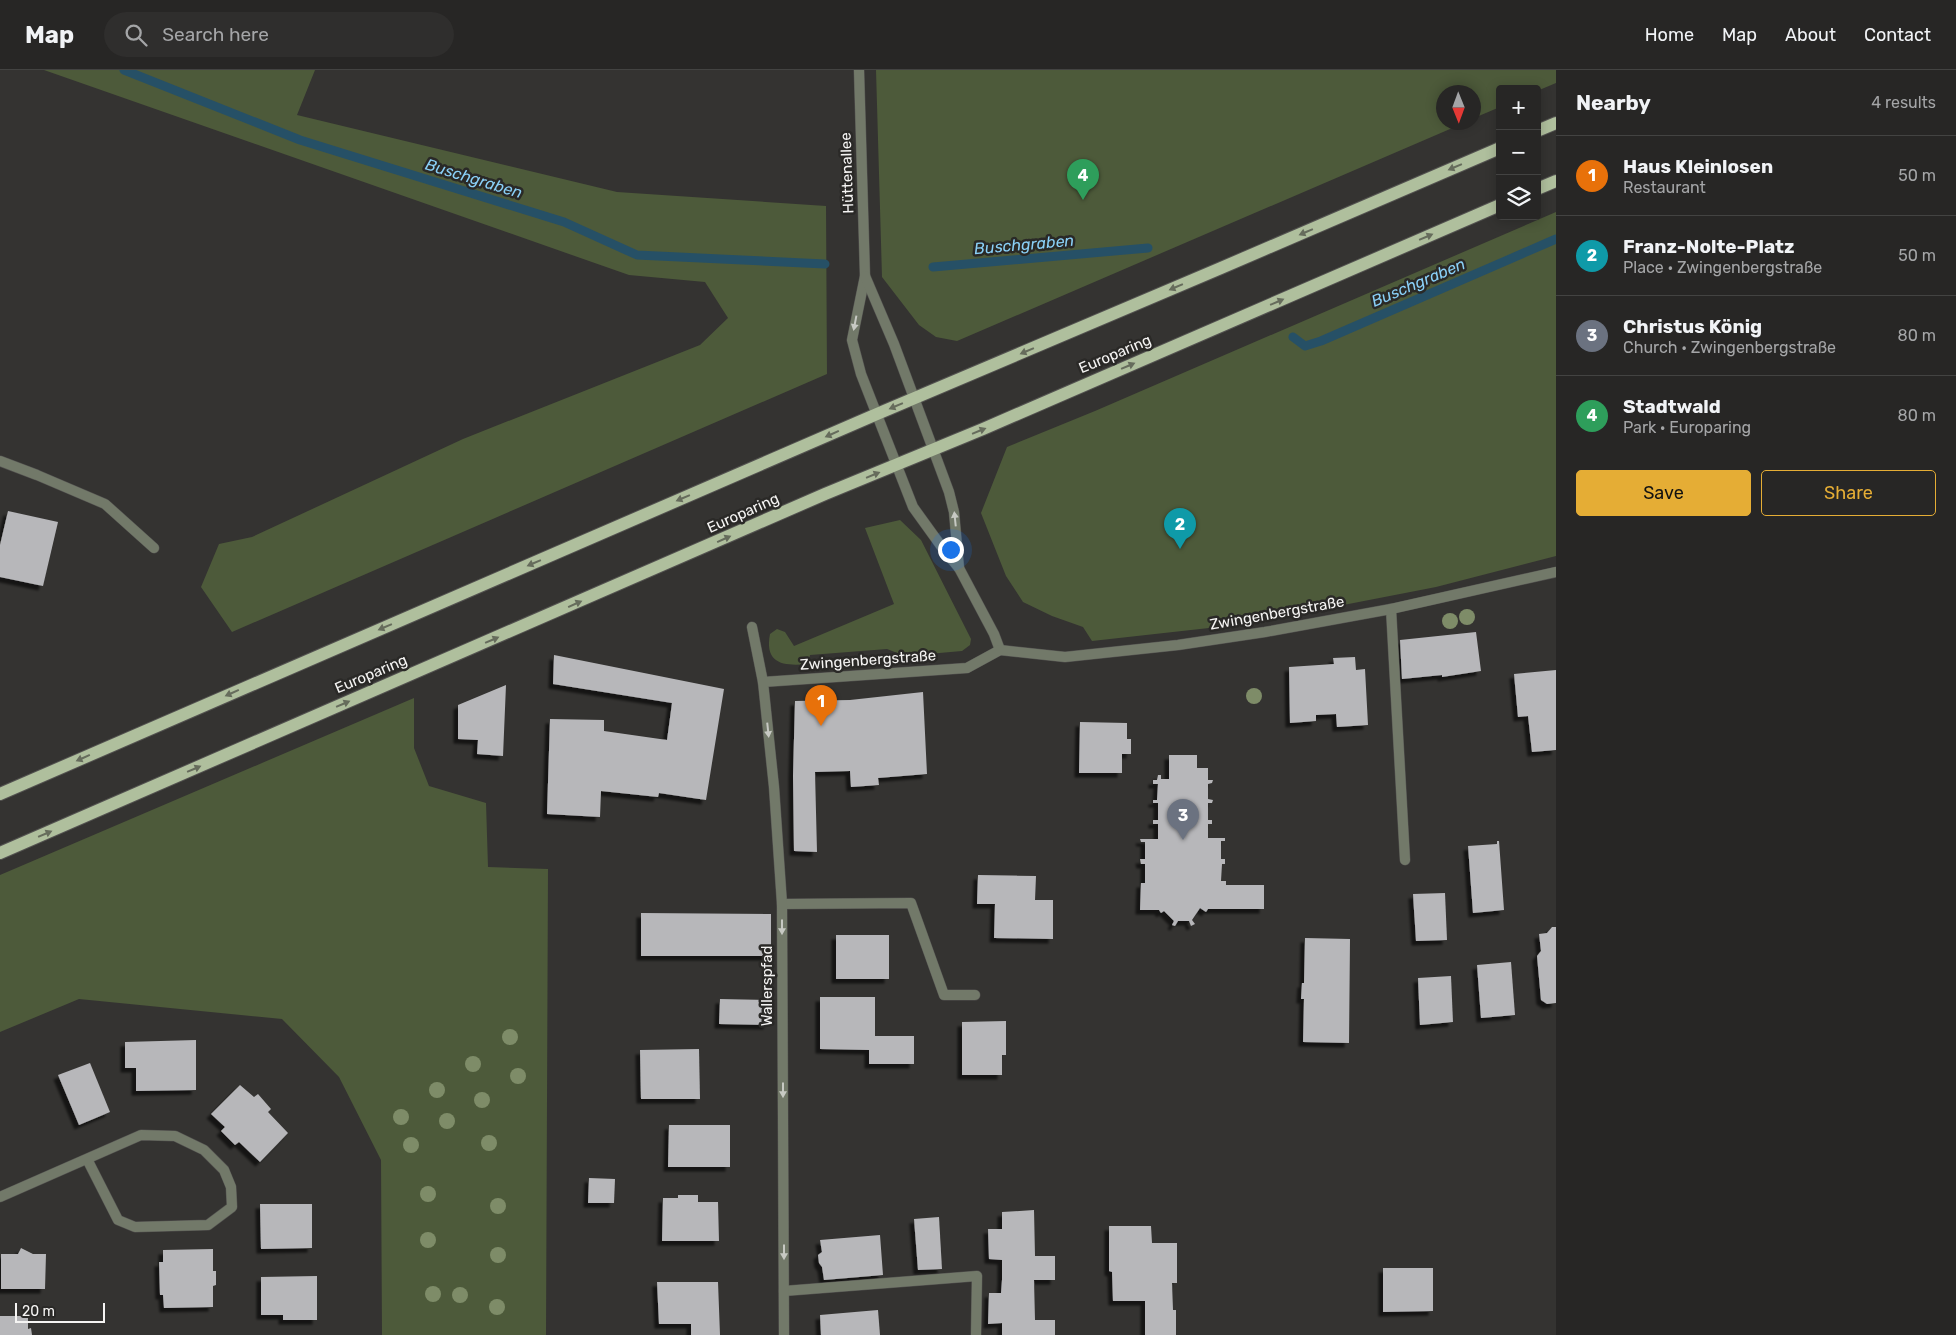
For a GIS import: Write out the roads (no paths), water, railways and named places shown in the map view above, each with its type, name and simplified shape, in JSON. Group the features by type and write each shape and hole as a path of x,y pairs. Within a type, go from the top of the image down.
{"main road":[{"path":"1539,130 1556,123"},
{"path":"0,794 914,398 1496,150"},
{"path":"1541,187 1556,181"},
{"name":"Europaring","path":"0,853 825,494 897,466 1496,207"}],"street":[{"name":"Hüttenallee","path":"859,70 865,276 852,340 861,374 897,466"},
{"name":"Hüttenallee","path":"865,276 914,398"},
{"path":"914,398 954,512 959,568"},
{"path":"0,461 106,504 154,548"},
{"path":"897,466 913,507 959,568 994,634 1000,650"},
{"name":"Zwingenbergstraße","path":"763,682 967,668 1000,650 1065,657 1122,652 1265,632 1391,609 1556,572"},
{"path":"1391,609 1404,860"},
{"name":"Wallerspfad","path":"752,627 763,682 774,787 782,904 784,1335"},
{"path":"782,904 911,903 944,994 975,994"},
{"path":"0,1197 141,1135 175,1136 204,1150 224,1170 231,1186 232,1207 208,1225 135,1227 118,1220 87,1159"},
{"path":"784,1291 977,1276 976,1335"}],"waterway":[{"name":"Buschgraben","path":"124,70 300,140 564,222 637,255 825,264"},
{"name":"Buschgraben","path":"1293,337 1305,346 1321,341 1556,239"},
{"name":"Buschgraben","path":"933,267 1148,248"}],"place":[{"name":"Stadtwald","path":"1083,200"},
{"name":"Franz-Nolte-Platz","path":"1180,549"},
{"name":"Haus Kleinlosen","path":"821,726"},
{"name":"Christus König","path":"1183,840"}]}
